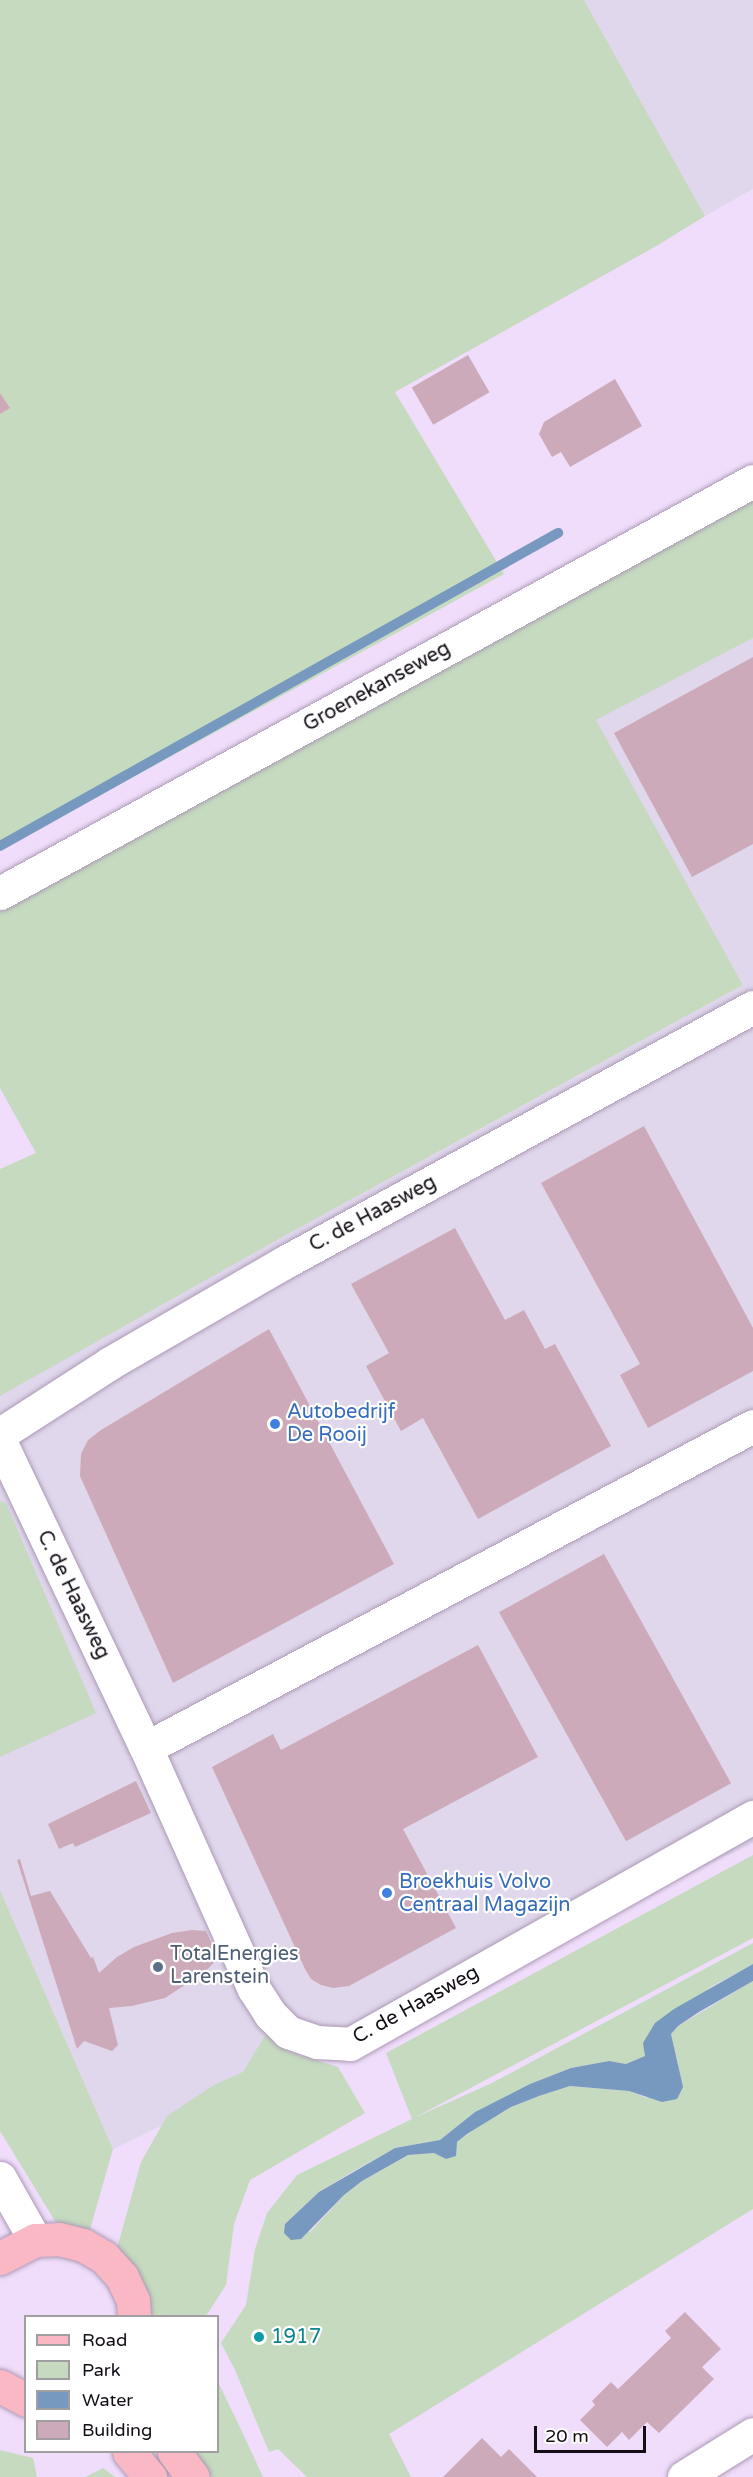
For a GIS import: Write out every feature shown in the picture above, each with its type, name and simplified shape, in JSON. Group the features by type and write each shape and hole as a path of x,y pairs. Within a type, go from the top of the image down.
{"main road":[{"path":"1,2254 35,2241 59,2239 75,2243 104,2257 122,2277 133,2301 134,2315"},
{"path":"0,2386 24,2399"},
{"path":"131,2453 150,2477"},
{"path":"175,2453 193,2477"}],"street":[{"name":"Groenekanseweg","path":"0,893 753,481"},
{"name":"C. de Haasweg","path":"0,1434 110,1363 285,1262 753,1007"},
{"path":"147,1748 753,1426"},
{"name":"C. de Haasweg","path":"0,1441 147,1748 254,1989 270,2014 288,2032 317,2042 350,2044 753,1817"},
{"path":"0,2178 35,2241"},
{"path":"686,2474 753,2434"}],"shaded area":[{"path":"584,0 753,0 753,189 705,216"},
{"path":"753,638 753,1843 113,2149 0,1890 0,1392 743,985 595,720"}],"green space":[{"path":"0,0 584,0 705,216 658,245 395,392 504,574 0,850"},
{"path":"753,495 753,638 596,720 743,985 277,1240 0,1396 0,1169 36,1153 0,1088 0,906"},
{"path":"0,1501 6,1503 96,1713 0,1757"},
{"path":"753,1855 753,1938 414,2118 492,2083 753,1943 753,1964 709,1988 646,2056 626,2064 609,2061 571,2068 530,2084 475,2112 440,2140 395,2148 350,2173 319,2192 285,2224 310,2232 344,2195 362,2181 408,2155 434,2153 446,2159 457,2142 483,2123 511,2107 539,2096 570,2086 629,2091 647,2098 678,2066 671,2034 678,2026 753,1981 753,2209 389,2434 411,2477 307,2477 278,2449 269,2452 235,2370 221,2343 246,2305 255,2249 267,2213 297,2175 412,2119 386,2053"},
{"path":"0,1890 113,2149 87,2240 55,2221 0,2131"},
{"path":"266,2034 293,2053 338,2067 365,2113 250,2180 234,2224 226,2285 207,2315 148,2315 116,2252 141,2162 167,2116 214,2085 243,2072"},
{"path":"219,2384 263,2477 212,2477 194,2453 219,2453"},
{"path":"0,2450 33,2458 37,2477 0,2477"},
{"path":"103,2468 115,2477 85,2477"}],"water":[{"path":"753,1964 753,1981 699,2012 678,2026 671,2034 683,2087 677,2099 662,2102 629,2091 570,2086 539,2096 511,2107 467,2134 457,2142 456,2156 446,2159 434,2153 408,2155 362,2181 344,2195 301,2239 291,2240 284,2233 285,2224 319,2192 395,2148 440,2140 475,2112 530,2084 571,2068 609,2061 626,2064 645,2056 643,2043 655,2023 674,2009"}],"building":[{"path":"468,355 490,392 433,425 412,388"},
{"path":"615,379 642,426 570,467 561,452 552,457 539,434 544,422"},
{"path":"0,393 10,408 0,414"},
{"path":"753,657 753,844 692,877 614,733"},
{"path":"644,1126 753,1328 753,1371 648,1428 620,1375 640,1364 541,1183"},
{"path":"455,1228 505,1320 524,1310 545,1349 555,1344 611,1446 478,1519 423,1418 401,1431 366,1366 389,1353 351,1284"},
{"path":"269,1329 394,1564 173,1683 80,1476 81,1454 88,1440 101,1430"},
{"path":"604,1554 731,1783 626,1841 499,1612"},
{"path":"478,1645 538,1757 403,1829 456,1928 349,1986 333,1988 321,1985 311,1979 305,1969 212,1767 273,1734 281,1750"},
{"path":"136,1781 151,1813 75,1847 73,1843 59,1849 48,1824"},
{"path":"20,1859 31,1896 50,1891 91,1958 93,1957 99,1973 117,1957 134,1947 172,1933 192,1930 206,1931 218,1958 205,1972 165,1998 132,2006 109,2008 118,2045 112,2051 84,2041 77,2049 17,1860"},
{"path":"685,2312 721,2349 702,2367 714,2379 659,2433 647,2422 629,2440 622,2432 607,2447 580,2420 595,2405 592,2401 611,2382 618,2389 671,2338 665,2331"},
{"path":"482,2438 501,2457 509,2449 537,2477 443,2477"}],"waterway":[{"path":"0,846 558,533"}],"place":[{"name":"Autobedrijf De Rooij","path":"275,1424"},
{"name":"Broekhuis Volvo Centraal Magazijn","path":"387,1893"},
{"name":"TotalEnergies Larenstein","path":"158,1967"},
{"name":"1917","path":"259,2337"}]}
